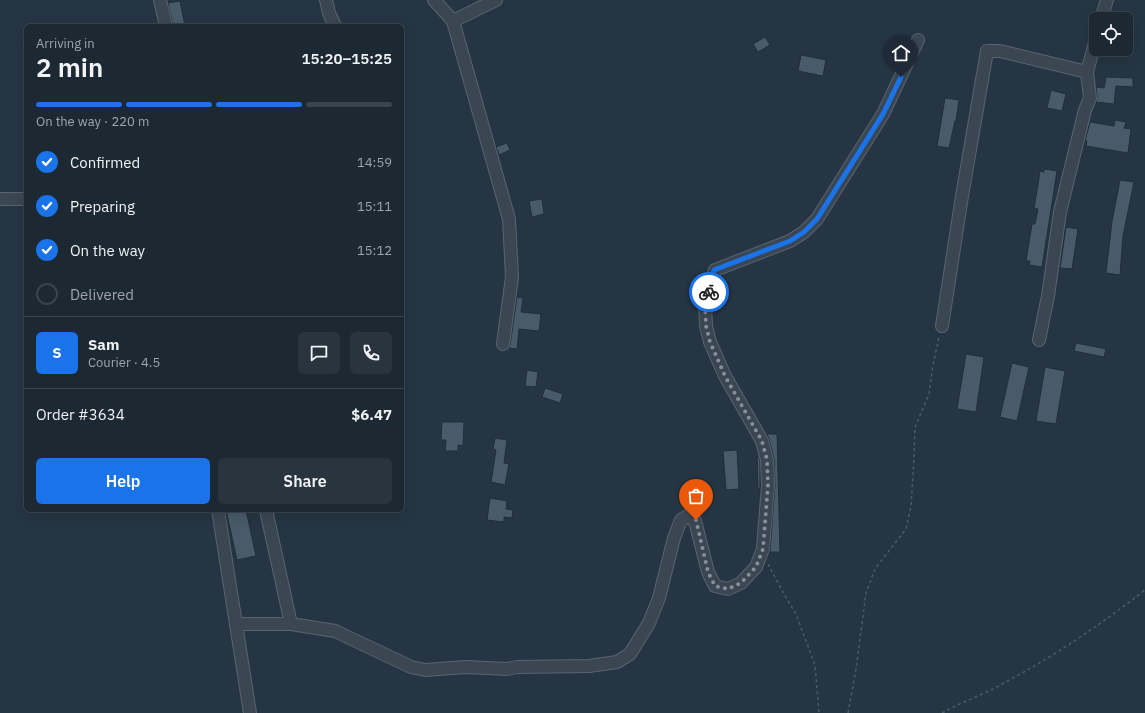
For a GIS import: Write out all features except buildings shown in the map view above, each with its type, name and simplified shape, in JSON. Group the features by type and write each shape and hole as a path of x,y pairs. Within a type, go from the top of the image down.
{"street":[{"path":"160,0 166,24"},
{"path":"326,0 329,13 334,24"},
{"path":"434,0 453,21 509,218 512,277 503,344"},
{"path":"453,21 496,0"},
{"path":"1103,12 1107,0"},
{"path":"236,624 291,624 335,631 411,667 426,670 466,667 507,669 517,667 589,666 617,662 630,654 649,623 659,598 674,538 681,520 687,516 696,520 708,572 715,586 728,589 741,583 756,567 762,554 768,485 767,460 762,441 725,376 710,342 706,326 705,304 714,270 790,241 804,232 817,219 883,114 918,40"},
{"path":"942,326 962,196 987,52 1000,51 1087,72"},
{"path":"1039,340 1048,296 1060,212 1085,110 1090,98 1087,72 1091,56"},
{"path":"0,199 24,199"},
{"path":"218,512 250,713"},
{"path":"266,512 291,624"}],"path":[{"path":"848,713 856,668 866,593 875,569 906,529 911,506 915,427 929,394 933,365 942,326"},
{"path":"762,554 796,614 815,665 819,713"},
{"path":"942,713 985,693 1059,651 1097,626 1145,590"}],"way so far":[{"path":"696,520 708,572 715,586 728,589 741,583 756,567 763,549 768,485 767,460 762,441 725,376 710,342 706,326 705,304 709,292"}],"route":[{"path":"709,292 714,270 790,241 804,232 817,219 883,114 901,77"}]}
